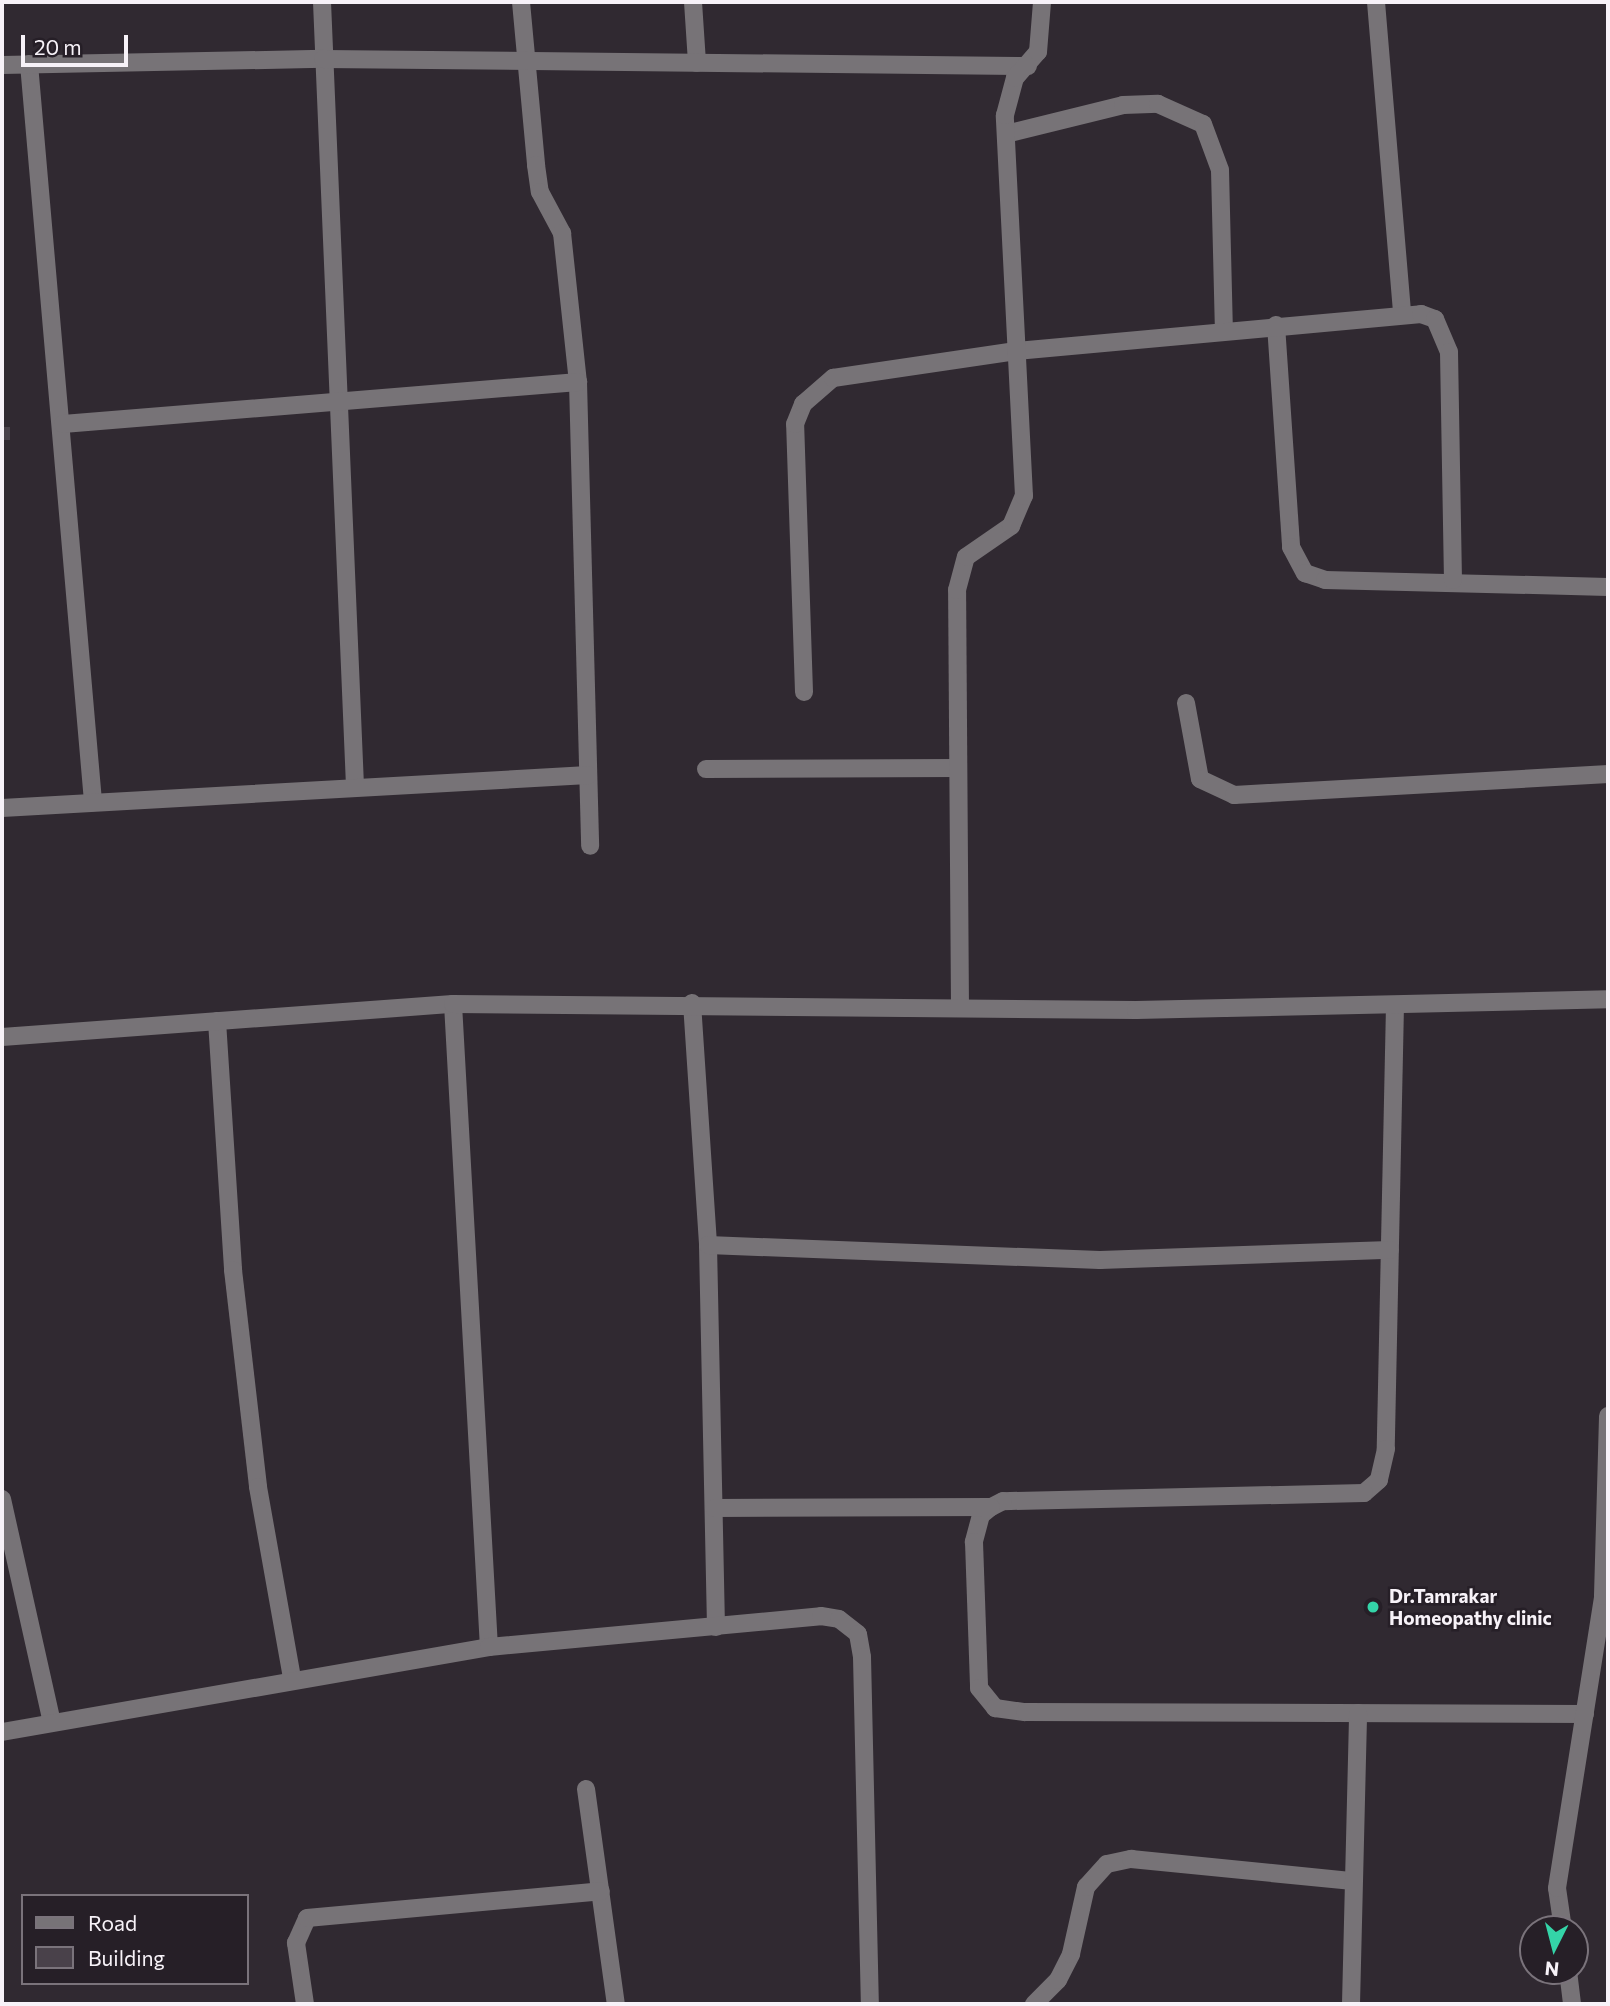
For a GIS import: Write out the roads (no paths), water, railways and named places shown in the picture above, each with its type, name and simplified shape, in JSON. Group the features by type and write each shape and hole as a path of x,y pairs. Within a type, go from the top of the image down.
{"street":[{"path":"322,2 339,402 346,492 355,785"},
{"path":"521,2 540,192 562,233 568,263 578,382 590,846"},
{"path":"693,2 696,63"},
{"path":"960,1008 960,571 975,546 1012,526 1024,496 1006,134 1008,93 1028,66 1042,33 1042,2"},
{"path":"1376,2 1402,312"},
{"path":"2,65 323,59 1028,66"},
{"path":"29,64 63,424 93,802"},
{"path":"1006,134 1123,105 1158,104 1190,113 1203,124 1220,170 1224,330"},
{"path":"804,692 795,424 803,404 834,378 1016,351 1276,324 1402,312 1435,319 1449,352 1453,580"},
{"path":"1276,324 1297,565 1325,580 1453,580 1608,587"},
{"path":"63,424 578,382"},
{"path":"1186,703 1200,779 1234,795 1608,774"},
{"path":"706,769 958,768"},
{"path":"2,808 355,785 588,775"},
{"path":"2,1037 453,1004 692,1003 960,1008 1395,1005 1608,999"},
{"path":"692,1003 708,1245 716,1627"},
{"path":"453,1004 489,1647"},
{"path":"714,1508 990,1507 1003,1501 1364,1493 1384,1471 1395,1005"},
{"path":"217,1021 233,1270 258,1487 292,1677"},
{"path":"708,1245 1100,1260 1390,1250"},
{"path":"1561,1915 1558,1888 1605,1597 1608,1416"},
{"path":"2,1499 52,1722"},
{"path":"990,1507 974,1542 979,1688 995,1708 1585,1714"},
{"path":"2,1732 292,1677 489,1647 821,1616 849,1623 858,1634 870,2004"},
{"path":"1351,2004 1358,1713"},
{"path":"586,1789 616,2004"},
{"path":"1034,2004 1062,1972 1086,1887 1107,1864 1131,1859 1353,1881"},
{"path":"305,2004 296,1943 307,1918 601,1891"},
{"path":"1570,1985 1572,2004"}],"place":[{"name":"Dr.Tamrakar Homeopathy clinic","path":"1373,1607"}]}
